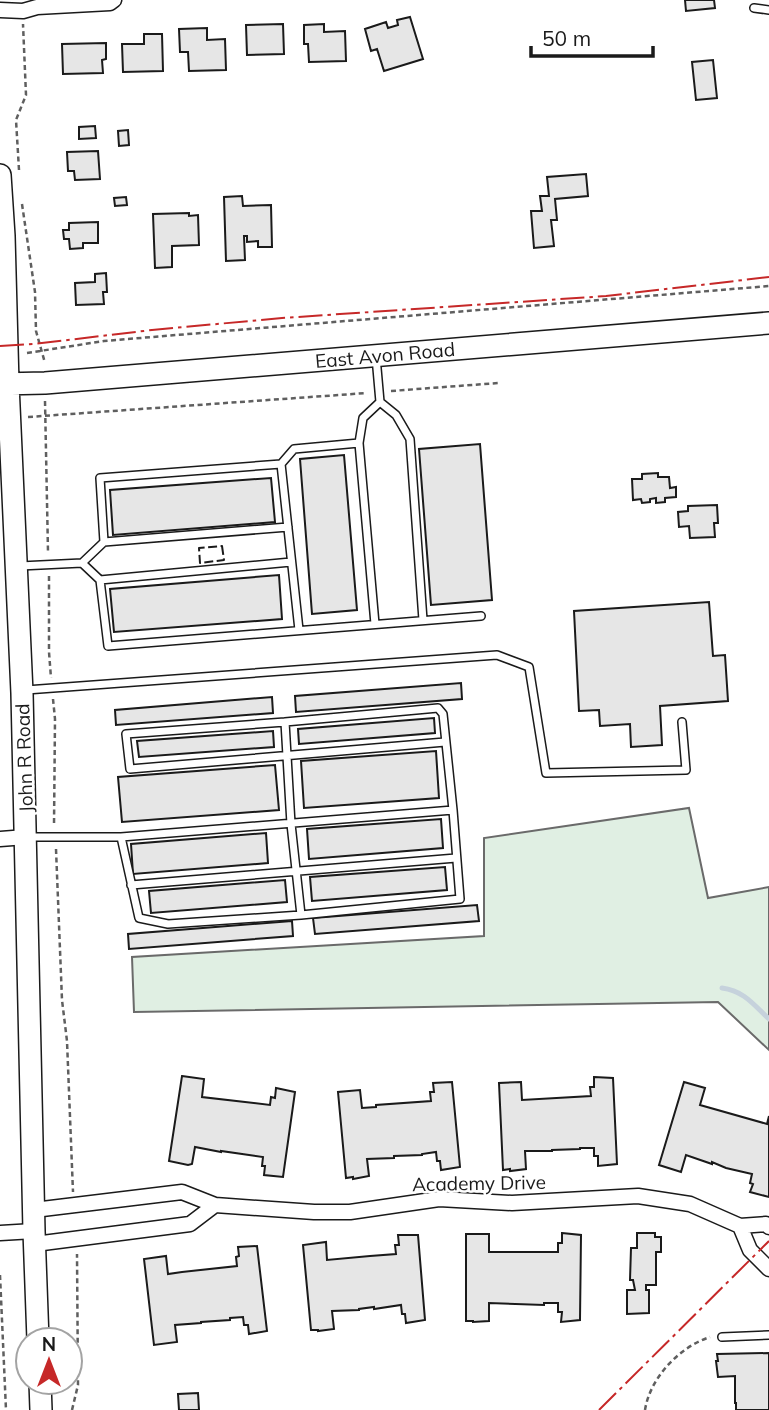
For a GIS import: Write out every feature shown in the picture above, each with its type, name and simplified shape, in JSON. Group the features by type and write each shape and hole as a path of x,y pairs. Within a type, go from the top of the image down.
{"main road":[{"name":"John R Road","path":"10,177 2,236 4,384 22,690 38,1326"},
{"name":"East Avon Road","path":"4,384 45,383 769,323"}],"street":[{"path":"0,10 23,11 37,6 110,3 114,0"},
{"path":"0,839 26,837"},
{"name":"Academy Drive","path":"34,1228 74,1205 182,1192 215,1205 314,1212 349,1212 439,1199 512,1203 638,1196 690,1204 740,1226 766,1224 769,1227"},
{"path":"0,1233 34,1228 76,1238 190,1224 215,1205"},
{"path":"740,1226 750,1250 769,1269"}],"lane":[{"path":"754,8 769,10"},
{"path":"376,356 380,402 396,415 410,439 423,620"},
{"path":"375,624 359,443 363,418 380,402"},
{"path":"104,542 100,478 281,464 294,449 359,443"},
{"path":"281,464 299,630"},
{"path":"16,567 82,563 104,542 288,527"},
{"path":"100,580 291,562"},
{"path":"82,563 100,580 108,646 481,615"},
{"path":"22,690 497,655 529,667 546,773 686,770 682,722"},
{"path":"121,837 139,918 168,924 301,915 460,899 443,714 438,708 126,734 130,769 445,742"},
{"path":"285,722 291,824 301,915"},
{"path":"26,837 121,837 453,810"},
{"path":"131,885 456,858"},
{"path":"722,1337 769,1335"}],"path":[{"path":"10,177 16,120 26,95 23,11"},
{"path":"22,203 35,292 36,331 44,360"},
{"path":"28,353 158,336 769,286"},
{"path":"74,1205 55,836 55,719 49,652 46,415 499,383"},
{"path":"72,1410 78,1385 76,1238"},
{"path":"0,1275 6,1410"},
{"path":"645,1410 650,1393 663,1372 691,1345 710,1337"}],"green space":[{"path":"689,808 708,898 769,887 769,1050 718,1002 134,1012 132,957 484,936 484,838"}],"building":[{"path":"685,0 714,0 715,8 686,11"},
{"path":"410,17 423,59 384,71 377,49 371,51 365,29 386,22 388,28 398,25 397,20"},
{"path":"283,24 284,54 247,55 246,25"},
{"path":"324,24 324,32 345,31 346,61 309,62 308,44 304,44 304,25"},
{"path":"207,28 207,40 225,39 226,70 189,71 188,52 180,52 179,29"},
{"path":"144,34 162,34 163,71 123,72 122,44 144,44"},
{"path":"106,43 106,59 102,60 103,73 63,74 62,44"},
{"path":"713,60 717,98 696,100 692,62"},
{"path":"95,126 96,138 79,139 79,127"},
{"path":"128,130 129,145 119,146 118,131"},
{"path":"98,151 100,179 75,180 74,171 68,171 67,152"},
{"path":"586,174 588,196 555,199 557,220 551,220 554,246 534,248 531,211 542,211 540,196 549,196 547,177"},
{"path":"242,196 243,206 271,205 272,247 258,247 258,241 247,242 247,236 244,236 245,260 226,261 224,197"},
{"path":"126,197 127,205 115,206 114,198"},
{"path":"189,213 189,216 198,215 199,245 172,246 172,267 155,268 153,214"},
{"path":"98,222 98,243 83,243 83,248 70,249 69,239 64,239 63,230 69,230 69,223"},
{"path":"106,273 107,292 103,292 104,304 76,305 75,283 95,282 95,274"},
{"path":"480,444 492,600 431,605 419,449"},
{"path":"344,455 357,610 312,614 300,459"},
{"path":"658,473 658,477 669,477 670,488 676,487 676,497 665,498 665,502 656,503 656,498 642,503 641,499 633,500 632,479 642,479 642,474"},
{"path":"271,478 275,522 113,535 110,490"},
{"path":"717,505 718,523 714,523 715,537 690,538 689,526 679,527 678,512 688,511 688,506"},
{"path":"279,575 282,619 114,632 110,589"},
{"path":"709,602 713,656 725,655 728,701 660,706 662,745 631,747 630,724 600,726 599,710 579,711 574,611"},
{"path":"461,683 462,699 296,712 295,696"},
{"path":"272,697 273,713 116,725 115,710"},
{"path":"434,718 435,733 299,744 298,729"},
{"path":"273,731 274,747 139,757 137,741"},
{"path":"436,751 439,798 304,808 301,761"},
{"path":"275,765 279,810 122,822 118,777"},
{"path":"441,819 443,848 309,859 307,829"},
{"path":"266,833 268,863 133,874 131,844"},
{"path":"445,867 447,890 312,901 310,877"},
{"path":"285,880 287,902 151,913 149,891"},
{"path":"477,905 479,921 315,934 313,918"},
{"path":"292,921 293,936 129,949 128,934"},
{"path":"182,1076 204,1079 202,1097 270,1105 271,1097 275,1098 276,1088 295,1092 283,1177 264,1175 263,1157 195,1147 192,1164 169,1161"},
{"path":"594,1077 613,1078 617,1164 598,1166 598,1156 594,1156 594,1148 580,1148 525,1151 526,1169 503,1170 499,1083 521,1082 522,1100 591,1096 590,1087 594,1087"},
{"path":"452,1082 460,1167 441,1170 436,1152 394,1156 367,1159 369,1176 346,1178 338,1092 360,1090 362,1108 376,1107 431,1101 433,1083"},
{"path":"684,1082 705,1088 700,1105 767,1124 769,1116 769,1197 750,1192 752,1174 712,1162 686,1155 681,1172 659,1165"},
{"path":"562,1233 581,1235 580,1320 561,1322 562,1312 558,1312 558,1303 489,1303 489,1321 466,1321 466,1234 489,1234 489,1252 558,1252"},
{"path":"637,1233 655,1233 655,1237 661,1237 661,1252 656,1252 656,1285 646,1285 646,1290 649,1290 649,1313 627,1314 627,1290 635,1290 633,1280 630,1280 631,1248 637,1248"},
{"path":"398,1235 418,1235 425,1320 406,1323 401,1305 374,1307 332,1311 334,1329 311,1330 303,1245 326,1242 327,1260 396,1254"},
{"path":"257,1246 267,1331 249,1334 243,1317 230,1318 175,1325 177,1342 154,1345 144,1259 166,1256 168,1274 237,1266 238,1247"},
{"path":"769,1353 769,1410 736,1410 735,1376 718,1377 717,1354"},
{"path":"198,1393 199,1410 179,1410 178,1394"}],"waterway":[{"path":"722,988 742,995 769,1019"}],"fence":[{"path":"222,546 224,560 200,563 199,548 222,546"}],"power":[{"path":"0,346 282,318 606,296 769,277"},
{"path":"599,1410 769,1241"}]}
